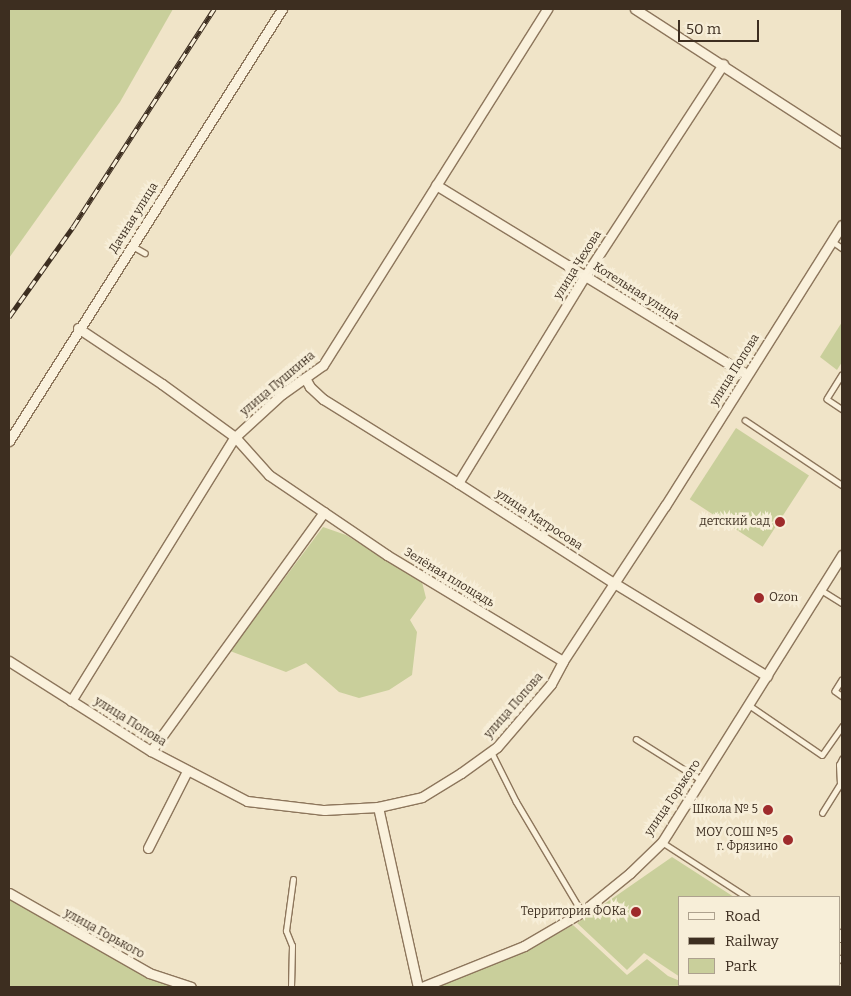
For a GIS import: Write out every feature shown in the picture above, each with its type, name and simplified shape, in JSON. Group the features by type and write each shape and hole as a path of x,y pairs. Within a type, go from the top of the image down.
{"street":[{"name":"Дачная улица","path":"9,441 78,328 282,9"},
{"name":"улица Пушкина","path":"71,701 235,437 282,394 322,365 548,9"},
{"path":"635,9 842,143"},
{"name":"улица Чехова","path":"458,483 586,276 722,64"},
{"name":"Котельная улица","path":"436,185 746,375"},
{"name":"улица Попова","path":"9,661 151,751 247,801 324,810 378,807 422,797 461,774 491,751 551,684 563,662 842,225"},
{"name":"Зелёная площадь","path":"78,328 162,384 235,437 269,475 387,555 563,662"},
{"name":"улица Матросова","path":"305,378 310,387 323,399 614,583 767,676"},
{"path":"151,751 324,512"},
{"name":"улица Горького","path":"420,987 524,946 582,912 630,873 662,842 842,555"},
{"path":"148,848 187,771"},
{"path":"378,807 420,987"},
{"name":"улица Горького","path":"9,893 148,973 191,987"}],"lane":[{"path":"832,241 842,248"},
{"path":"132,245 145,253"},
{"path":"842,375 827,399 842,409"},
{"path":"745,420 842,485"},
{"path":"821,590 842,603"},
{"path":"842,680 835,691 842,696"},
{"path":"749,706 822,755 841,729"},
{"path":"636,739 701,780"},
{"path":"491,751 516,801 582,912"},
{"path":"822,813 840,784 839,765 842,759"},
{"path":"662,842 745,896"},
{"path":"292,987 292,946 286,931 293,879"}],"green space":[{"path":"9,9 173,9 120,102 9,258"},
{"path":"842,322 842,362 837,370 820,357"},
{"path":"736,428 809,475 763,547 690,499"},
{"path":"323,527 346,535 422,582 426,598 410,620 417,632 412,675 389,690 359,698 339,692 306,663 286,672 230,651"},
{"name":"Территория ФОКа","path":"672,857 732,896 678,896 678,976 644,953 627,970 577,923"},
{"path":"9,897 185,987 9,987"},
{"path":"573,925 627,975 647,959 668,976 678,980 678,986 699,986 437,987 526,951"}],"railway":[{"path":"9,317 73,227 214,9"}],"place":[{"name":"детский сад","path":"780,522"},
{"name":"Ozon","path":"759,598"},
{"name":"Школа № 5","path":"768,810"},
{"name":"МОУ СОШ №5 г. Фрязино","path":"788,840"},
{"name":"Территория ФОКа","path":"636,912"}]}
